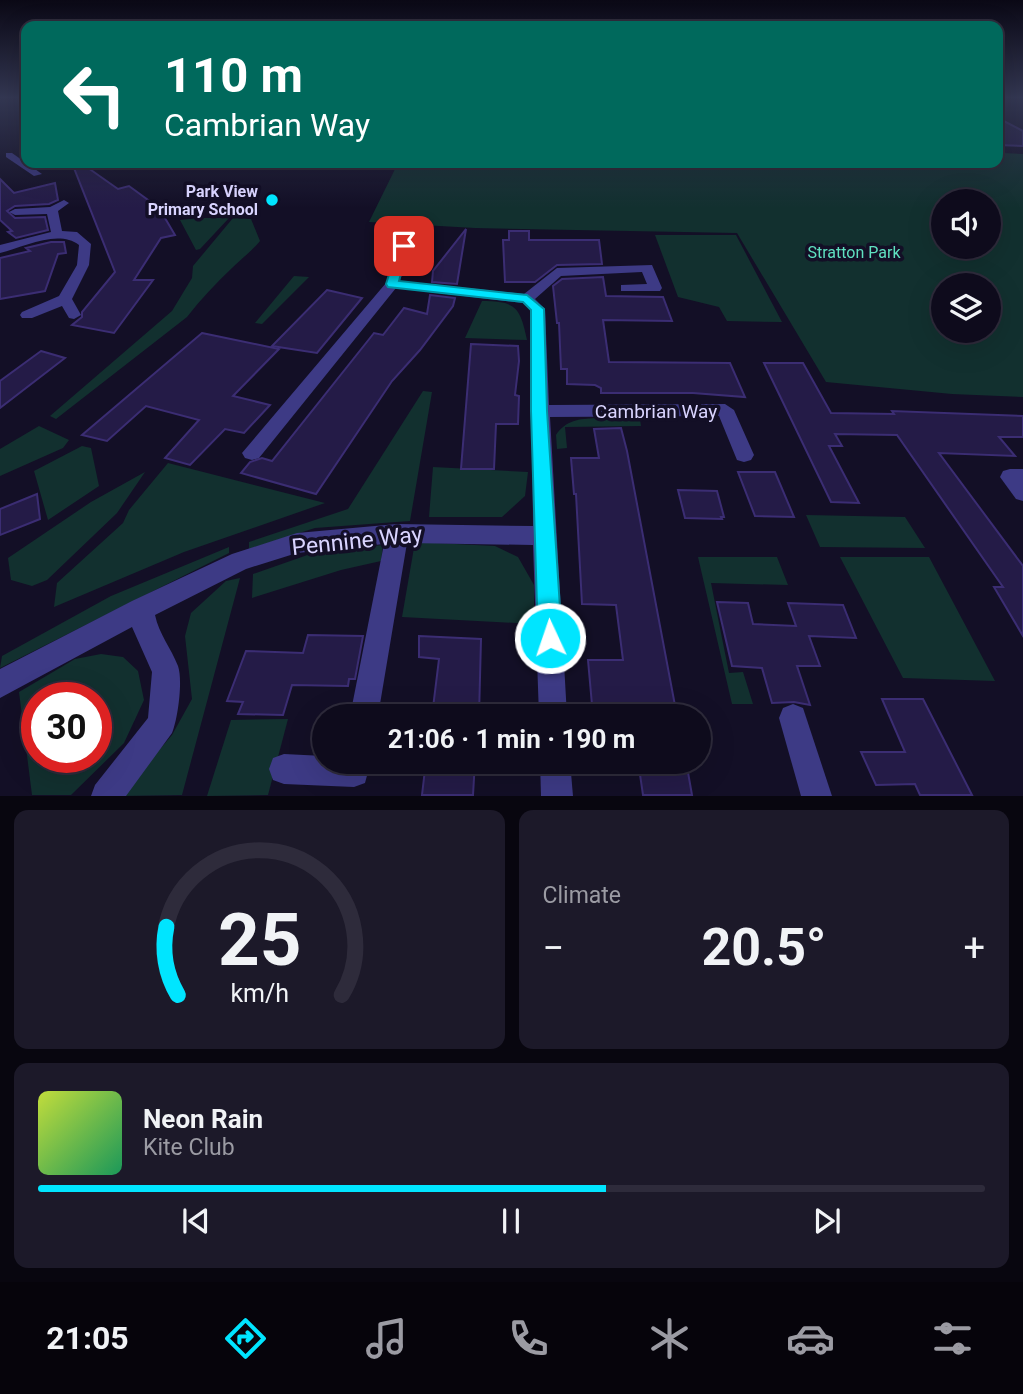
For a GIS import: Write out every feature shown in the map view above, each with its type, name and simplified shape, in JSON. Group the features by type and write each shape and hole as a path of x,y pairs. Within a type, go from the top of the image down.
{"street":[{"path":"5,156 21,165"},
{"path":"26,168 37,174"},
{"path":"15,212 58,206 57,234"},
{"path":"0,249 57,234 73,235 85,244 83,265 65,299 27,315"},
{"path":"252,453 392,284 408,235"},
{"path":"527,299 557,272 647,268 654,288 626,288"},
{"path":"392,284 527,299 538,309 539,411 552,704"},
{"path":"65,299 74,315"},
{"name":"Cambrian Way","path":"539,411 725,410 744,455"},
{"path":"1023,477 1010,477 1023,493"},
{"path":"366,704 397,533"},
{"name":"Pennine Way","path":"0,684 141,609 240,561 297,543 397,533 544,536"},
{"path":"106,796 162,723 166,670 146,634 141,609"},
{"path":"793,718 817,796"},
{"path":"284,769 312,770"},
{"path":"556,774 557,796"}],"green space":[{"name":"Stratton Park","path":"1003,152 1023,154 1023,397 952,394 826,382 737,233 475,228 369,222 396,168 1003,168"},
{"path":"229,218 196,250 180,220"},
{"path":"233,218 251,219 260,241 257,245 214,285 187,317 56,419 50,416 172,311 192,278 193,266"},
{"path":"655,235 736,235 782,322 727,321 719,307 678,297"},
{"path":"294,276 309,277 262,324 255,323"},
{"path":"482,301 494,301 515,308 522,320 527,340 465,338"},
{"path":"423,391 432,392 410,521 315,528 249,549 249,542 348,509"},
{"path":"640,419 641,426 565,427 567,448 557,449 556,435 564,426 579,420"},
{"path":"39,426 69,440 63,448 0,476 0,449"},
{"path":"82,446 91,448 99,486 48,520 34,471"},
{"path":"168,463 325,503 184,552 54,607 57,583 123,523 129,510"},
{"path":"433,467 528,472 525,496 502,517 429,517"},
{"path":"145,472 117,513 47,580 32,586 11,580 8,558 91,502"},
{"path":"806,515 905,517 925,548 820,547"},
{"path":"415,542 495,546 518,557 534,585 534,624 402,617"},
{"path":"383,545 381,561 341,570 252,598 253,574 316,552"},
{"path":"229,547 229,553 0,668 2,656 111,596"},
{"path":"698,557 777,557 788,585 711,583 729,673 743,672 753,704 732,704"},
{"path":"840,557 929,557 995,681 903,678"},
{"path":"240,578 182,795 120,796 172,735 192,699 185,636 191,613 226,581"},
{"path":"101,654 123,657 138,671 144,700 124,743 112,755 112,682 36,682 75,659"},
{"path":"288,719 268,795 207,796 231,720"},
{"path":"29,773 93,773 71,795 32,795"}],"building":[{"path":"1003,134 1023,134 1023,146 1003,145"},
{"path":"74,168 88,168 118,189 129,186 159,208 175,235 161,238 134,280 153,280 114,333 72,325 82,317 82,312 115,272"},
{"path":"0,179 14,193 55,183 58,200 49,204 15,206 7,211 15,218 45,217 48,230 16,238 8,232 12,231 0,220"},
{"path":"466,229 457,284 432,282 433,271"},
{"path":"509,231 529,231 529,240 599,240 602,264 557,265 535,282 505,282 503,240 509,240"},
{"path":"64,242 66,253 58,254 45,291 0,299 0,258 30,251 26,248"},
{"path":"603,277 606,296 663,297 672,321 603,320 609,362 730,363 745,397 693,393 601,393 601,388 595,385 567,384 567,369 561,369 559,323 553,286 562,279"},
{"path":"327,290 362,298 317,353 272,346"},
{"path":"430,295 455,298 453,306 420,350 392,381 316,494 241,473 250,462 262,458 272,461 374,333 383,335 404,308 427,314"},
{"path":"202,333 279,349 233,396 270,405 244,433 225,429 190,465 165,458 199,420 146,406 107,441 82,435"},
{"path":"471,344 518,346 515,395 519,396 518,424 496,424 494,469 461,469"},
{"path":"41,351 65,358 0,408 0,381"},
{"path":"764,363 803,363 831,413 894,414 892,411 1023,416 1023,437 999,437 1015,456 939,453 1023,566 1023,636 994,587 1003,587 897,435 835,434 842,446 829,446 859,503 831,502"},
{"path":"621,428 675,704 592,704 588,660 623,660 616,605 582,604 576,494 571,458 599,458 594,429"},
{"path":"738,472 775,472 794,517 755,516"},
{"path":"678,490 717,491 724,517 685,518"},
{"path":"37,494 40,519 0,535 0,509"},
{"path":"717,602 748,603 753,624 796,626 788,603 843,605 856,638 809,636 820,666 797,666 810,705 794,702 772,703 762,668 732,666"},
{"path":"308,635 363,636 355,679 349,679 348,686 292,685 283,715 238,714 243,702 227,701 246,651 303,653"},
{"path":"419,636 481,639 479,704 433,704 439,659 419,657"},
{"path":"882,699 923,699 972,795 920,795 915,784 876,785 861,752 905,752"},
{"path":"424,774 474,774 473,795 422,795"},
{"path":"640,774 688,774 692,795 643,795"}],"place":[{"name":"Park View Primary School","path":"272,200"}],"route":[{"path":"404,246 392,284 527,299 538,309 539,411 550,638"}]}
